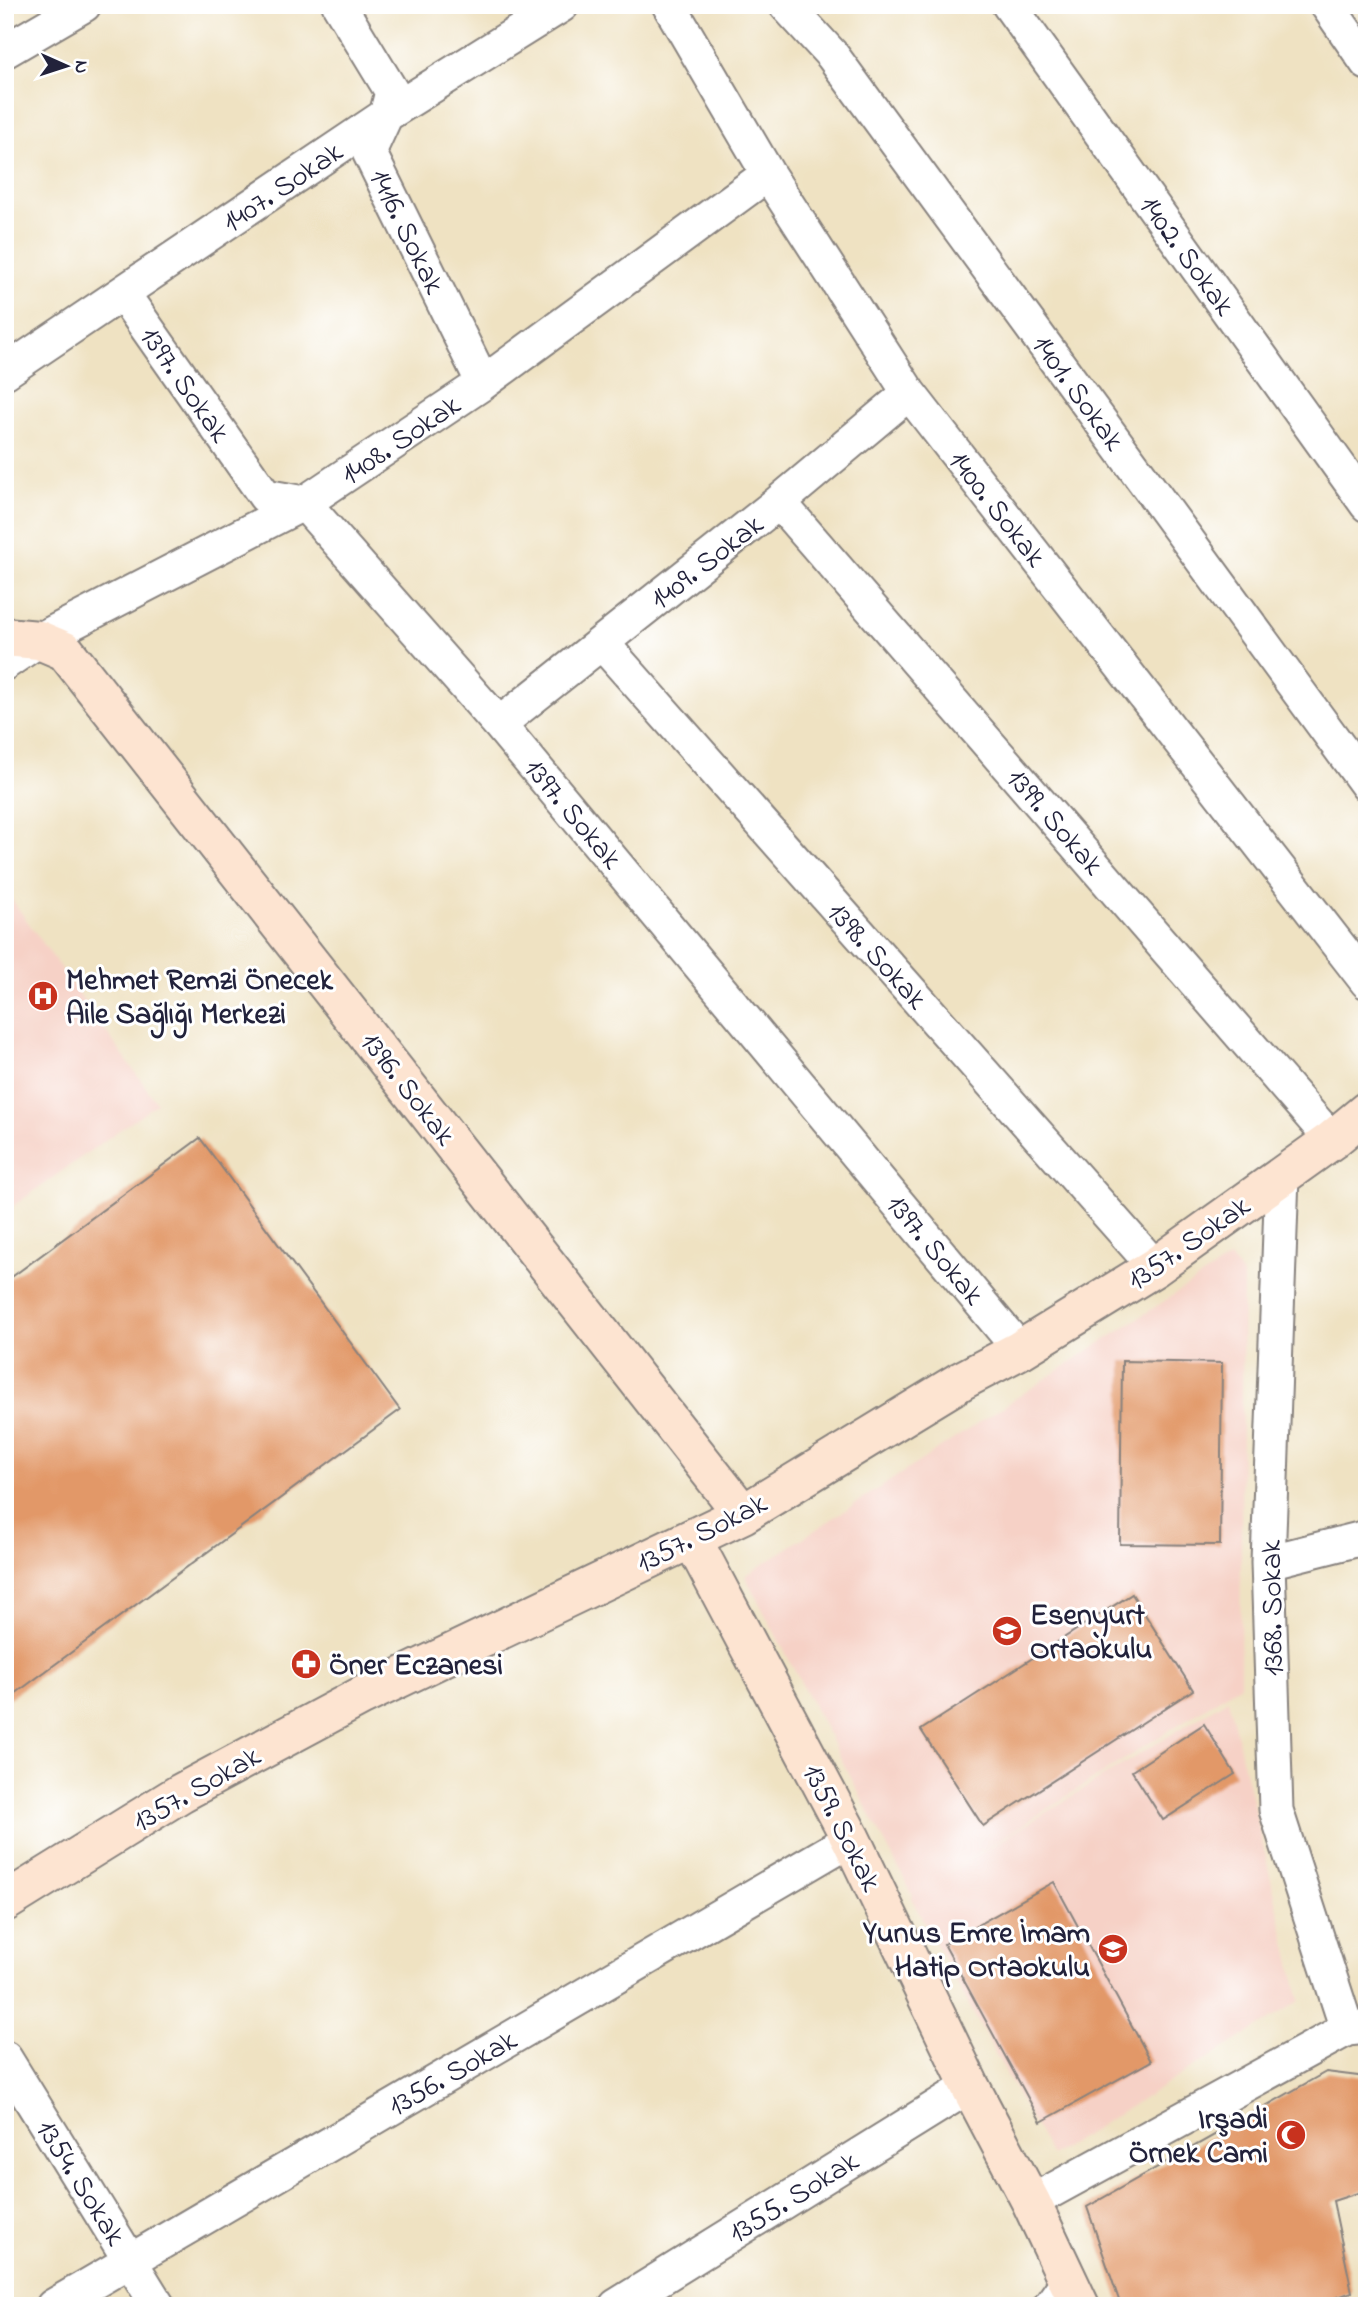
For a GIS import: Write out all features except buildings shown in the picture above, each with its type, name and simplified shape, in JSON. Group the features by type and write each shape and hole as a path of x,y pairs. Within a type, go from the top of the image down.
{"street":[{"path":"5,51 37,17 84,5"},
{"name":"1416. Sokak","path":"339,5 392,92 387,115 369,152 483,383"},
{"name":"1407. Sokak","path":"5,372 387,115 562,5"},
{"name":"1400. Sokak","path":"669,5 768,174 909,393 1367,982"},
{"name":"1401. Sokak","path":"786,5 832,55 1367,785"},
{"name":"1402. Sokak","path":"1009,5 1367,505"},
{"path":"1327,5 1367,63"},
{"name":"1408. Sokak","path":"5,663 22,639 304,503 483,383 768,174"},
{"name":"1397. Sokak","path":"123,294 265,496 304,503 499,724 1020,1350"},
{"name":"1409. Sokak","path":"499,724 779,502 909,393"},
{"name":"1399. Sokak","path":"779,502 1332,1140"},
{"name":"1396. Sokak","path":"22,639 65,651 743,1514"},
{"name":"1398. Sokak","path":"601,643 1155,1267"},
{"name":"1357. Sokak","path":"5,1902 181,1793 362,1696 743,1514 1155,1267 1332,1140 1367,1111"},
{"name":"1368. Sokak","path":"1282,1176 1268,1562 1276,1810 1357,2028"},
{"path":"1268,1562 1367,1537"},
{"name":"1359. Sokak","path":"692,1539 851,1839 970,2087 1031,2202 1066,2298"},
{"name":"1356. Sokak","path":"53,2306 851,1839"},
{"path":"1031,2202 1357,2028"},
{"name":"1354. Sokak","path":"5,2058 158,2306"},
{"name":"1355. Sokak","path":"617,2306 970,2087"}],"shaded area":[{"name":"Mehmet Remzi Önecek Aile Sağlığı Merkezi","path":"5,890 157,1103 12,1207 5,1198"},
{"name":"Esenyurt Ortaokulu","path":"1230,1258 1243,1276 1240,1685 926,1887 1228,1699 1300,2001 1051,2156 911,1898 913,1896 745,1576"}],"place":[{"name":"Mehmet Remzi Önecek Aile Sağlığı Merkezi","path":"43,996"},
{"name":"Esenyurt Ortaokulu","path":"1007,1631"},
{"name":"Öner Eczanesi","path":"306,1664"},
{"name":"Yunus Emre İmam Hatip Ortaokulu","path":"1113,1949"},
{"name":"Irşadi Örnek Cami","path":"1291,2135"}]}
